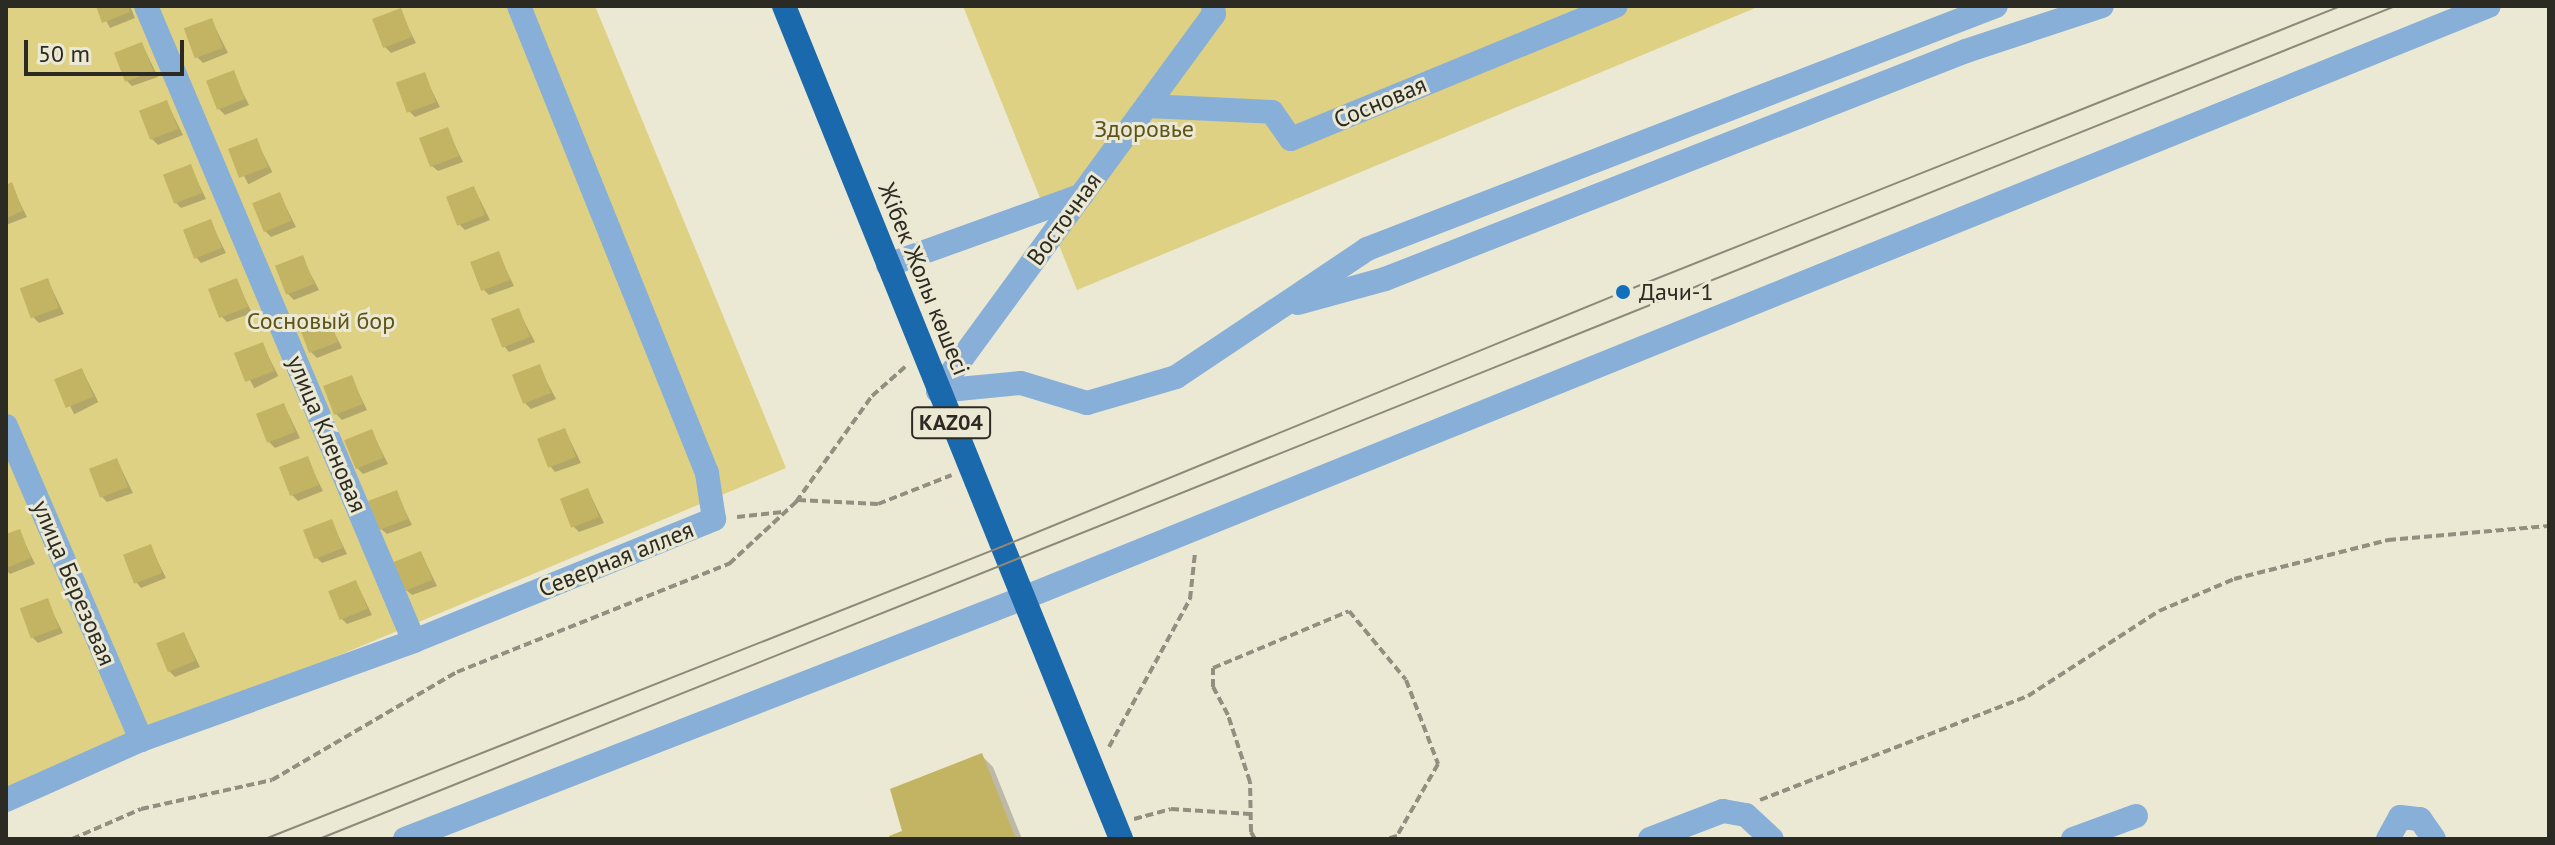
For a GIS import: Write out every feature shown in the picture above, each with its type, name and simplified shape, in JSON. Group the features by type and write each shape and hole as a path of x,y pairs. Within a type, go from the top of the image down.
{"highway":[{"name":"Жібек Жолы көшесі","path":"784,6 1021,599 1118,831"}],"street":[{"name":"улица Кленовая","path":"146,6 414,641"},
{"name":"Северная аллея","path":"6,800 141,740 414,641 714,519 707,473 519,6"},
{"name":"Восточная","path":"938,391 1214,14 1213,6"},
{"name":"Сосновая","path":"1147,106 1272,112 1291,139 1616,6"},
{"path":"938,391 1021,383 1087,403 1176,377 1367,249 1996,6"},
{"path":"1278,309 1385,279 1966,51 2102,6"},
{"path":"405,839 1021,599 2489,6"},
{"path":"888,265 1082,195"},
{"name":"улица Березовая","path":"6,426 141,740"},
{"path":"1650,839 1723,811 1746,815 1772,839"},
{"path":"2073,839 2136,816"},
{"path":"2388,839 2400,817 2420,819 2434,839"}],"path":[{"path":"72,839 141,809 272,780 457,672 729,564 798,500 872,396 907,364 925,359"},
{"path":"714,519 781,514 798,500 878,504 969,468"},
{"path":"1746,815 1758,800 2028,696 2159,611 2234,579 2388,540 2549,526"},
{"path":"1094,774 1190,599 1197,528"},
{"path":"1255,839 1251,832 1250,782 1228,715 1213,687 1213,668 1349,611 1406,680 1438,764 1397,836 1387,839"},
{"path":"1118,831 1171,809 1250,814"}],"green space":[{"name":"Сосновый бор","path":"6,6 595,6 786,468 6,795"},
{"name":"Здоровье","path":"963,6 1760,6 1077,290"}],"building":[{"path":"96,6 128,6 130,12 102,23"},
{"path":"401,8 412,37 383,48 372,19"},
{"path":"212,18 223,48 195,58 184,28"},
{"path":"142,42 153,71 125,82 114,53"},
{"path":"234,70 245,99 217,110 206,81"},
{"path":"425,72 436,102 407,113 396,83"},
{"path":"167,100 178,129 150,140 139,111"},
{"path":"448,127 459,156 430,167 419,138"},
{"path":"257,138 268,167 239,178 228,149"},
{"path":"191,164 202,193 174,204 163,175"},
{"path":"12,182 23,211 6,218 6,185"},
{"path":"474,186 485,215 457,226 446,197"},
{"path":"280,192 292,221 264,232 252,203"},
{"path":"211,219 222,248 194,259 183,230"},
{"path":"499,251 510,280 481,291 470,262"},
{"path":"303,255 314,284 286,295 275,266"},
{"path":"48,278 59,308 31,318 20,288"},
{"path":"237,278 248,307 219,318 208,289"},
{"path":"519,308 530,337 502,348 491,319"},
{"path":"327,313 338,342 309,353 298,324"},
{"path":"263,342 274,371 245,382 234,353"},
{"path":"540,364 551,393 523,404 512,375"},
{"path":"82,368 94,397 66,408 54,379"},
{"path":"352,375 363,404 334,415 323,386"},
{"path":"284,403 295,432 267,443 256,414"},
{"path":"565,428 576,457 548,468 537,439"},
{"path":"372,429 384,458 356,469 344,440"},
{"path":"308,456 319,485 290,496 279,467"},
{"path":"117,458 128,487 100,498 89,469"},
{"path":"588,488 599,517 571,528 560,499"},
{"path":"397,490 408,519 379,530 368,501"},
{"path":"332,519 343,548 314,559 303,530"},
{"path":"20,529 31,558 6,568 6,534"},
{"path":"151,544 162,573 134,584 123,555"},
{"path":"421,551 433,580 405,591 393,562"},
{"path":"356,580 368,609 340,620 328,591"},
{"path":"48,598 59,628 31,638 20,608"},
{"path":"184,632 196,661 168,672 156,643"},
{"path":"982,753 1016,839 890,839 889,836 902,831 890,789"}],"tram line":[{"path":"265,839 1001,547 1623,292 2341,6"},
{"path":"319,839 2395,6"}],"place":[{"name":"Дачи-1","path":"1623,292"}]}
